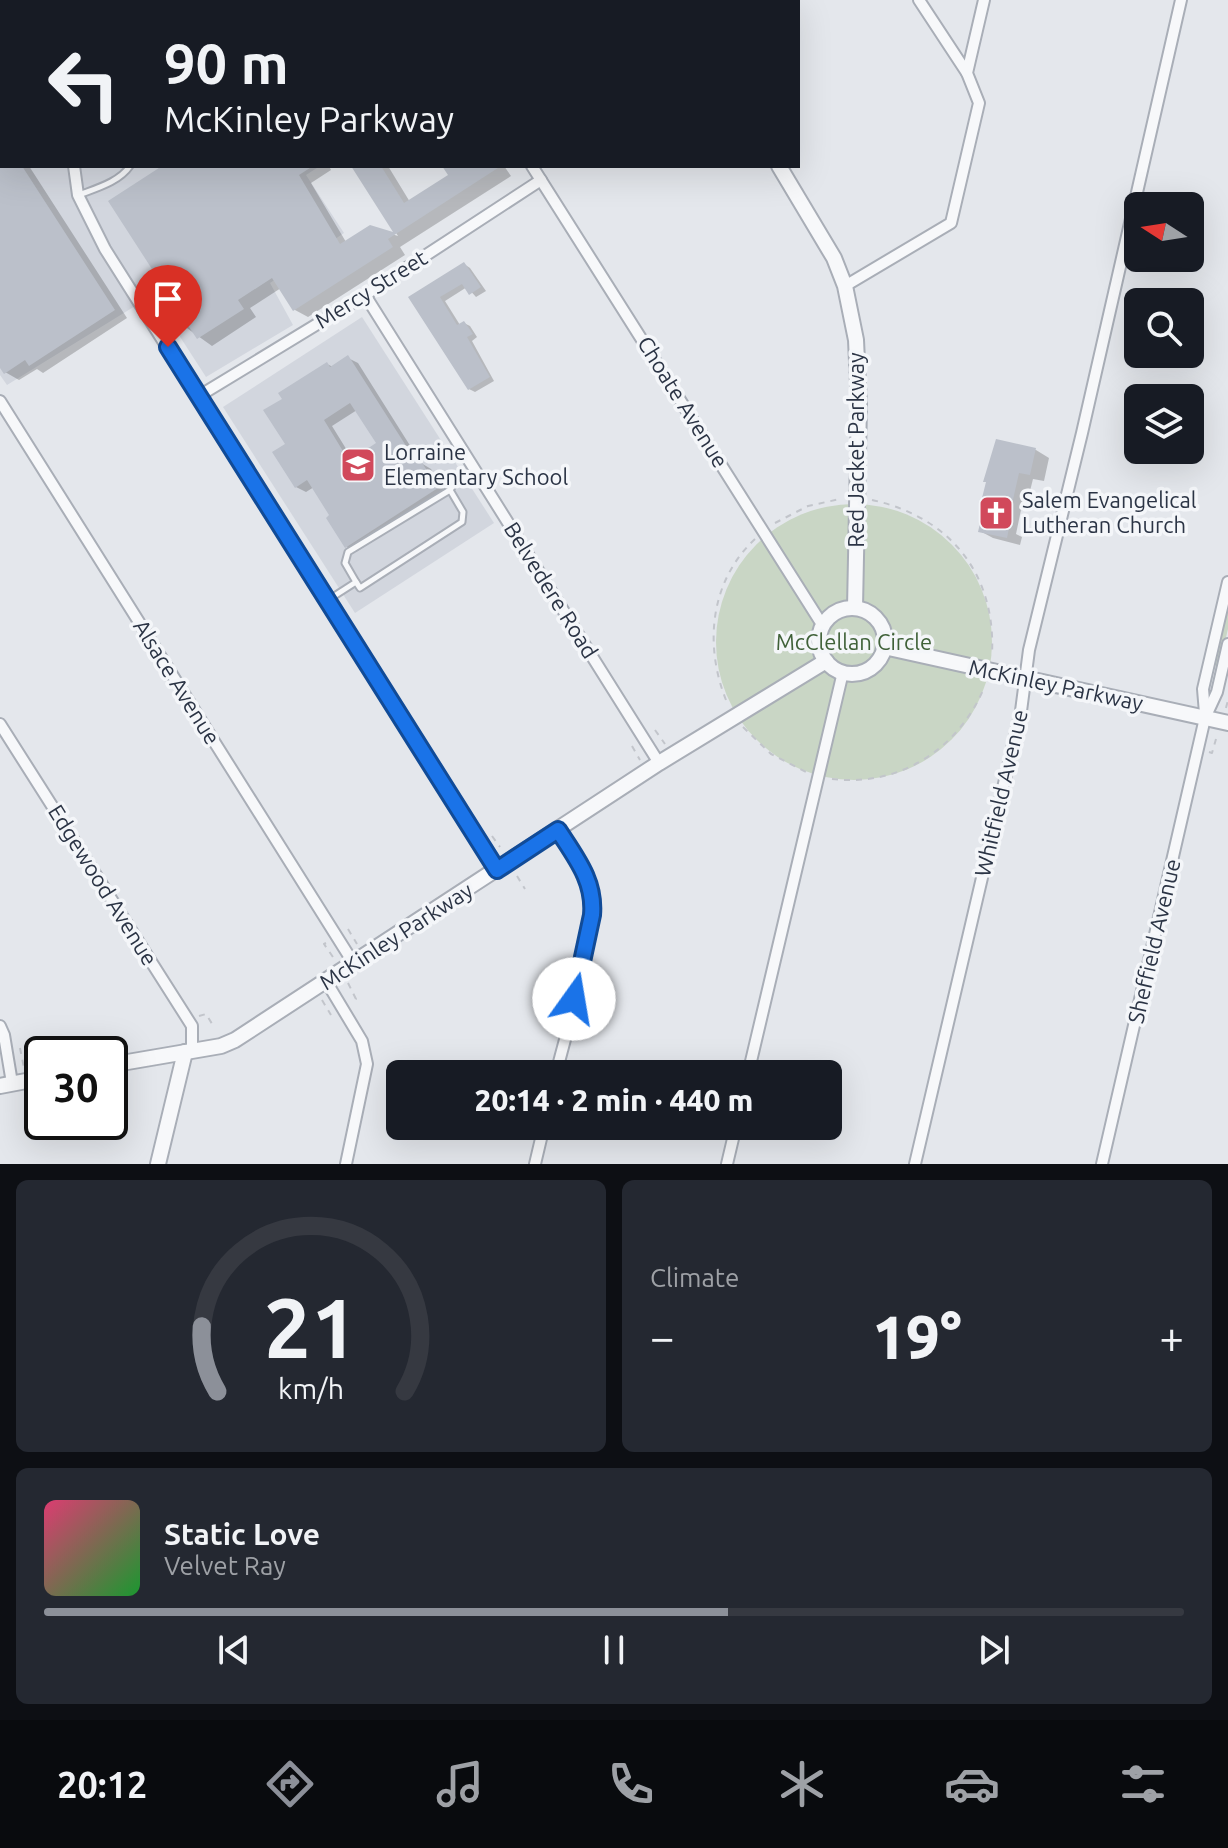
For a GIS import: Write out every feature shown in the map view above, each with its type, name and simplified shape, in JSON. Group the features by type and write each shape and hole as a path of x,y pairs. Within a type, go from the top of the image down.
{"street":[{"path":"845,286 951,223 979,103 967,73 919,0"},
{"path":"967,73 984,0"},
{"name":"Whitfield Avenue","path":"915,1164 1021,711 1029,650 1181,0"},
{"path":"74,168 78,195 105,249 497,870"},
{"name":"Choate Avenue","path":"533,168 823,626"},
{"name":"Red Jacket Parkway","path":"780,168 834,258 845,286 856,340 859,367 855,608"},
{"name":"Mercy Street","path":"199,396 365,295 541,180"},
{"name":"Belvedere Road","path":"365,295 659,763"},
{"name":"Alsace Avenue","path":"0,401 354,964"},
{"path":"1205,718 1203,689 1228,582"},
{"path":"855,608 869,612 877,620 884,635 884,647 880,658 869,668 855,673 843,672 826,661 820,646 823,626 835,613 855,608"},
{"path":"1205,718 1217,692 1228,644"},
{"name":"McKinley Parkway","path":"884,647 1205,718 1227,716"},
{"name":"McKinley Parkway","path":"128,1062 235,1040 659,763 826,661"},
{"path":"751,1060 843,672"},
{"name":"Sheffield Avenue","path":"1102,1164 1205,718"},
{"name":"Edgewood Avenue","path":"0,724 192,1026 188,1051"},
{"path":"558,830 585,871 593,901 587,944 559,1060"},
{"path":"326,981 362,1041 367,1064 346,1164"},
{"path":"0,1026 4,1035 6,1085"},
{"path":"158,1164 188,1051"},
{"path":"535,1164 541,1140"},
{"path":"727,1164 733,1140"}],"lane":[{"path":"78,195 106,184 129,168"},
{"path":"450,490 463,512 462,522 360,588 345,563 348,552 477,471"},
{"path":"328,600 356,582"}],"path":[{"path":"772,525 808,506 840,499"},
{"path":"871,500 892,504 924,519 946,534 964,554 988,601 992,654"},
{"path":"726,700 713,655 716,609 729,574 755,539"},
{"path":"828,778 869,779 918,764 958,732 978,703 984,688"},
{"path":"1227,716 1228,700"},
{"path":"740,723 771,754 806,772"},
{"path":"656,730 665,743"},
{"path":"1212,753 1216,739"},
{"path":"631,746 639,759"},
{"path":"492,836 500,847"},
{"path":"517,876 525,889"},
{"path":"347,929 357,943"},
{"path":"324,944 333,957"},
{"path":"349,985 356,999"},
{"path":"323,1003 331,1015"},
{"path":"199,1016 206,1014 214,1027"},
{"path":"22,1048 24,1063"}],"shaded area":[{"path":"2,168 317,168 306,175 344,233 270,283 293,325 206,377 153,295 7,385 0,375"},
{"name":"Lorraine Elementary School","path":"362,317 494,523 355,613 223,407"}],"green space":[{"name":"McClellan Circle","path":"868,504 919,520 942,535 961,554 982,589 990,615 990,669 982,695 969,719 952,740 931,757 907,770 868,780 840,780 789,764 766,749 747,730 726,695 718,669 716,628 732,577 747,554 766,535 801,514 827,506"},
{"path":"1228,603 1228,629 1219,666 1213,665"}],"building":[{"path":"0,168 23,168 115,310 29,366 25,360 4,374 0,368"},
{"path":"159,168 310,168 299,175 340,244 370,225 393,232 352,168 382,168 404,203 448,175 443,168 498,168 388,239 393,247 293,311 272,278 238,300 244,309 197,339 187,324 183,328 165,300 170,297 108,201"},
{"path":"464,262 481,287 469,295 462,284 440,297 457,325 464,321 473,334 467,337 490,377 468,390 408,297"},
{"path":"348,355 417,463 421,461 438,488 345,548 307,480 295,488 272,452 285,444 263,410 282,399 278,393 327,362 330,367","holes":["350,403 376,443 349,461 324,420"]},
{"path":"996,439 1036,448 1030,475 1019,473 1012,504 1008,504 1002,526 1009,528 1007,538 978,532 986,498 982,498 986,482 983,482"}],"place":[{"name":"Lorraine Elementary School","path":"358,465"},
{"name":"Salem Evangelical Lutheran Church","path":"996,513"}],"route":[{"path":"168,347 497,870 558,830 585,871 593,901 592,915 574,999"}]}
